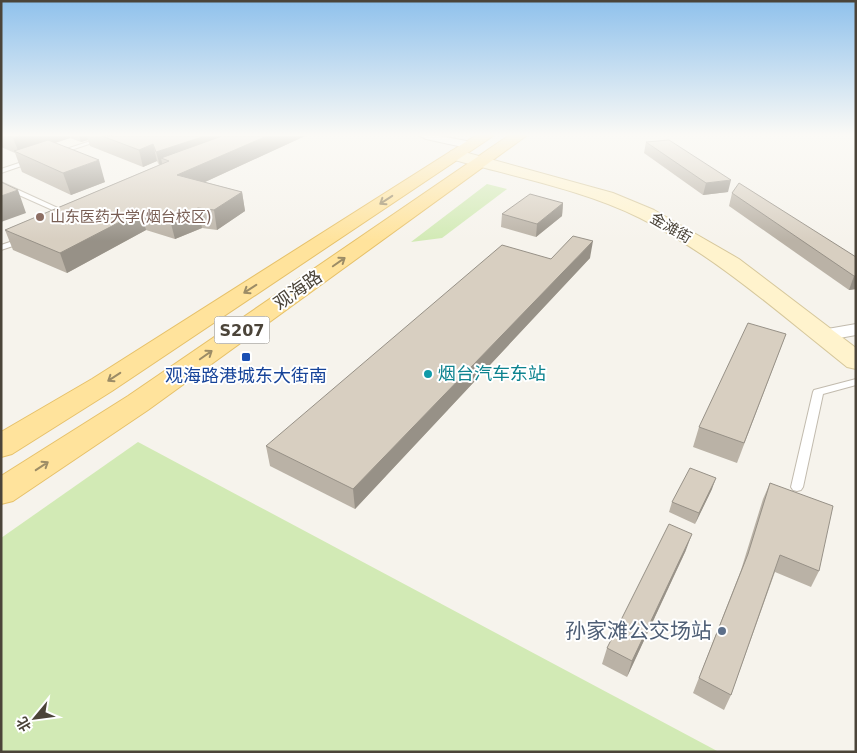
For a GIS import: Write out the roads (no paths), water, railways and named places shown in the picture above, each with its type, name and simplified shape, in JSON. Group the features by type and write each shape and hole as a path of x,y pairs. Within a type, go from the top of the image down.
{"main road":[{"name":"观海路","path":"1,446 438,171"},
{"name":"观海路","path":"1,492 138,403 444,171"}],"street":[{"name":"金滩街","path":"534,171 647,214 731,264 856,361"},
{"path":"823,335 856,329"}],"lane":[{"path":"1,184 65,214 62,221"},
{"path":"59,211 77,205"},
{"path":"1,248 28,238"},
{"path":"797,487 818,392 856,382"}],"place":[{"name":"山东医药大学(烟台校区)","path":"40,217"},
{"name":"观海路港城东大街南","path":"246,357"},
{"name":"烟台汽车东站","path":"428,374"},
{"name":"孙家滩公交场站","path":"722,631"}]}
